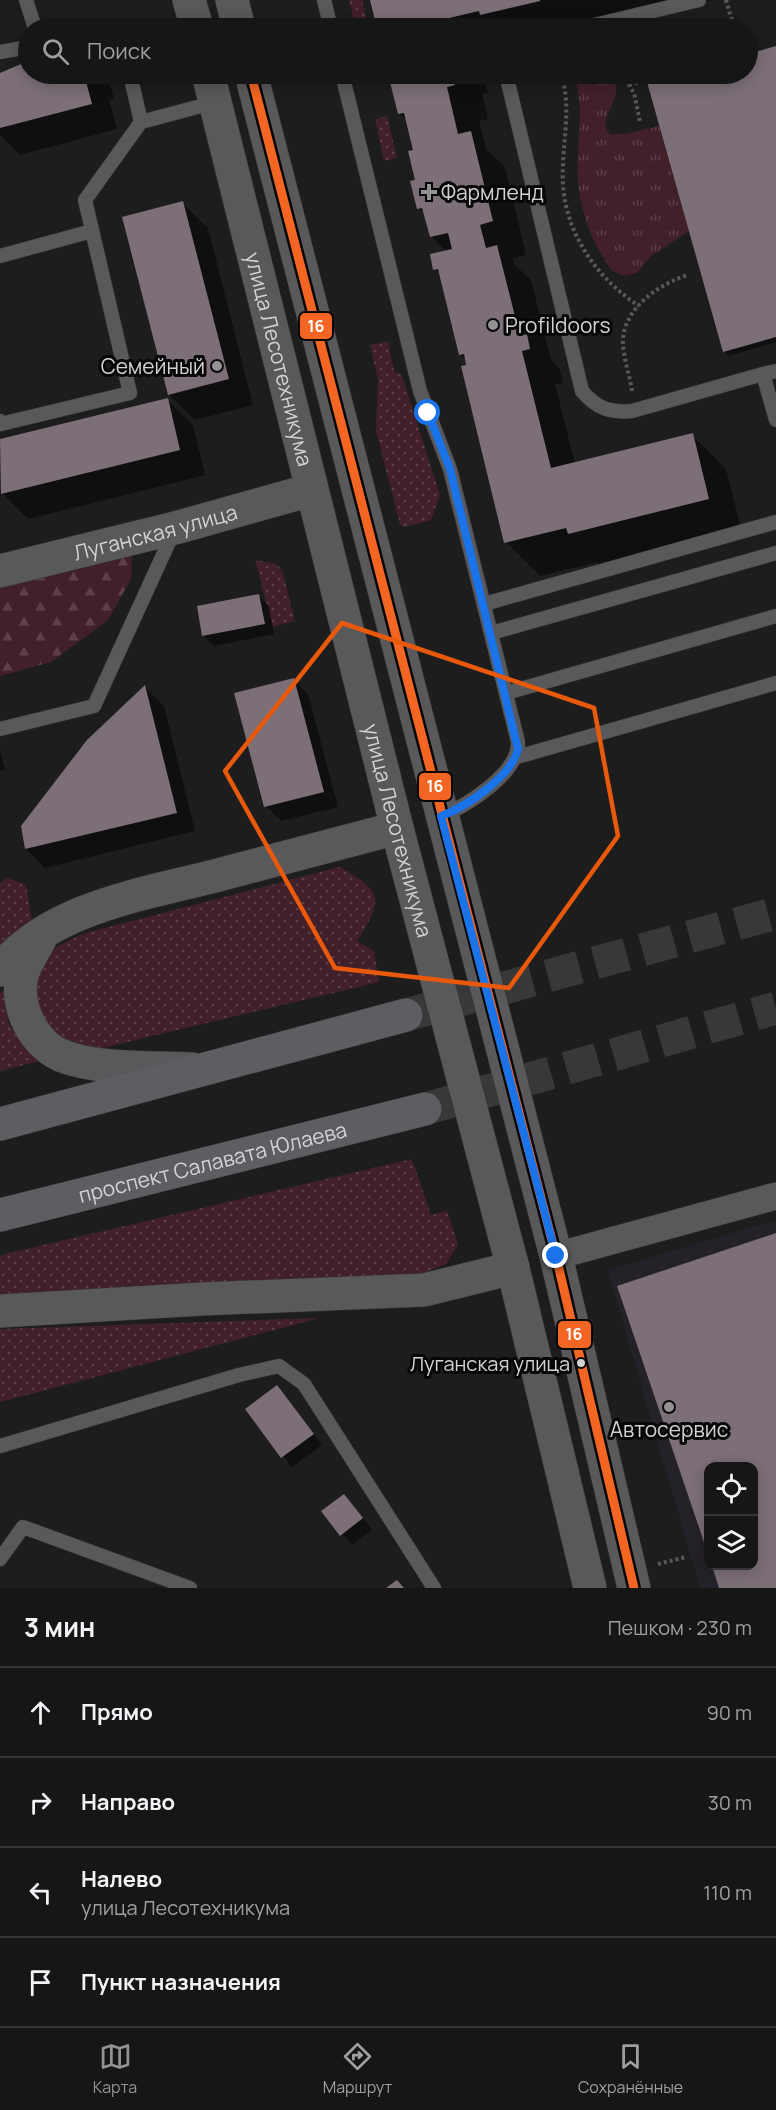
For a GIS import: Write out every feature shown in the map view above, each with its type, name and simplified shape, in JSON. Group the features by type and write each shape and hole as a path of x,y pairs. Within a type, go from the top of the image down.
{"main road":[{"path":"189,0 194,18"},
{"path":"232,0 236,18"},
{"name":"улица Лесотехникума","path":"254,84 556,1256 634,1588"},
{"name":"улица Лесотехникума","path":"212,88 397,828 513,1268 590,1588"},
{"name":"Луганская улица","path":"0,571 175,528 311,490"},
{"path":"0,970 8,960 43,932 96,908 397,828"},
{"path":"43,932 23,973 21,1002 29,1028 46,1044 66,1058 121,1066 201,1069"},
{"path":"0,1124 406,1015"},
{"name":"проспект Салавата Юлаева","path":"0,1215 425,1109"},
{"path":"0,1311 424,1290 513,1268"}],"street":[{"path":"556,1256 776,1196"}],"lane":[{"path":"27,0 32,18"},
{"path":"324,0 328,18"},
{"path":"624,18 699,0"},
{"path":"0,52 18,49"},
{"path":"132,84 141,122"},
{"path":"344,84 420,391 448,460 518,742 517,757"},
{"path":"508,84 582,391 601,408 616,412 636,410 770,372 776,420"},
{"path":"0,421 1,424 130,393 85,200 141,122 212,88"},
{"path":"0,256 92,231"},
{"path":"484,604 776,522"},
{"path":"0,729 94,706 175,528"},
{"path":"491,633 776,553"},
{"path":"506,693 776,616"},
{"path":"441,816 467,804 517,757 776,684"},
{"path":"0,1446 238,1375 279,1366 304,1384 434,1588"},
{"path":"0,1558 23,1527 190,1588"}],"path":[{"path":"726,0 731,18"},
{"path":"563,84 568,108 562,169 569,214 585,254 596,270 621,294 639,306"},
{"path":"633,84 629,85 640,122"},
{"path":"636,410 623,344 628,324 639,306 653,291 670,281 688,275"}],"highlighted area":[{"path":"342,623 594,708 618,836 509,988 335,968 225,771"}],"shaded area":[{"path":"776,1220 776,1588 700,1588 608,1270"}],"green space":[{"path":"349,0 362,0 366,18 354,18"},
{"path":"616,84 605,127 610,134 626,134 659,126 689,231 650,257 637,273 623,276 611,270 596,244 585,216 579,187 580,105 576,85"},
{"path":"387,116 397,158 384,161 375,119"},
{"path":"388,341 394,371 402,376 440,495 431,520 404,527 400,524 376,431 378,379 370,345"},
{"path":"132,552 131,579 108,620 51,662 0,676 0,586"},
{"path":"255,560 277,564 283,573 295,621 273,627"},
{"path":"339,867 364,883 375,898 371,916 357,941 374,951 379,982 98,1049 81,1049 71,1046 60,1039 44,1020 36,995 38,970 47,955 67,941 82,934"},
{"path":"7,878 26,885 32,920 0,945 0,883"},
{"path":"6,987 8,1022 19,1040 44,1060 0,1071 0,994"},
{"path":"412,1159 431,1215 447,1211 458,1244 446,1264 423,1273 0,1299 0,1256"},
{"path":"320,1318 0,1402 0,1329"}],"building":[{"path":"370,0 540,0 480,15 479,11 449,18 374,18"},
{"path":"776,46 776,337 723,352 648,84 758,84 758,51"},
{"path":"18,65 18,84 87,84 92,104 0,128 0,73"},
{"path":"390,84 455,84 447,87 458,134 471,131 493,221 480,225 486,248 497,245 520,336 527,334 530,349 522,351 551,468 693,433 709,499 568,534 566,528 504,543 461,366 466,365 464,354 459,355 438,269 433,270 430,254 452,249 448,233 430,237 422,208 417,209 410,181 415,180 408,151 413,150 404,113 398,114"},
{"path":"183,201 229,379 168,395 122,217"},
{"path":"168,398 180,450 1,494 0,439"},
{"path":"259,594 265,624 202,636 197,606"},
{"path":"294,678 324,792 264,807 234,693"},
{"path":"145,685 177,813 25,849 21,826 87,740"},
{"path":"776,1233 776,1588 719,1588 713,1570 758,1570 758,1462 704,1462 704,1542 617,1286"},
{"path":"277,1385 314,1434 281,1458 245,1409"},
{"path":"344,1494 363,1518 340,1536 321,1511"},
{"path":"397,1580 404,1588 386,1588"}],"tunnel":[{"path":"406,1015 776,913"},
{"path":"425,1109 776,1008"}],"transit line":[{"name":"16","path":"254,84 556,1256 634,1588"}],"place":[{"name":"Фармленд","path":"429,192"},
{"name":"Profildoors","path":"493,325"},
{"name":"Семейный","path":"217,366"},
{"name":"Луганская улица","path":"581,1363"},
{"name":"Автосервис","path":"669,1407"}],"route":[{"path":"428,413 450,469 518,742 517,757 514,762 467,804 441,816 556,1256"}]}
